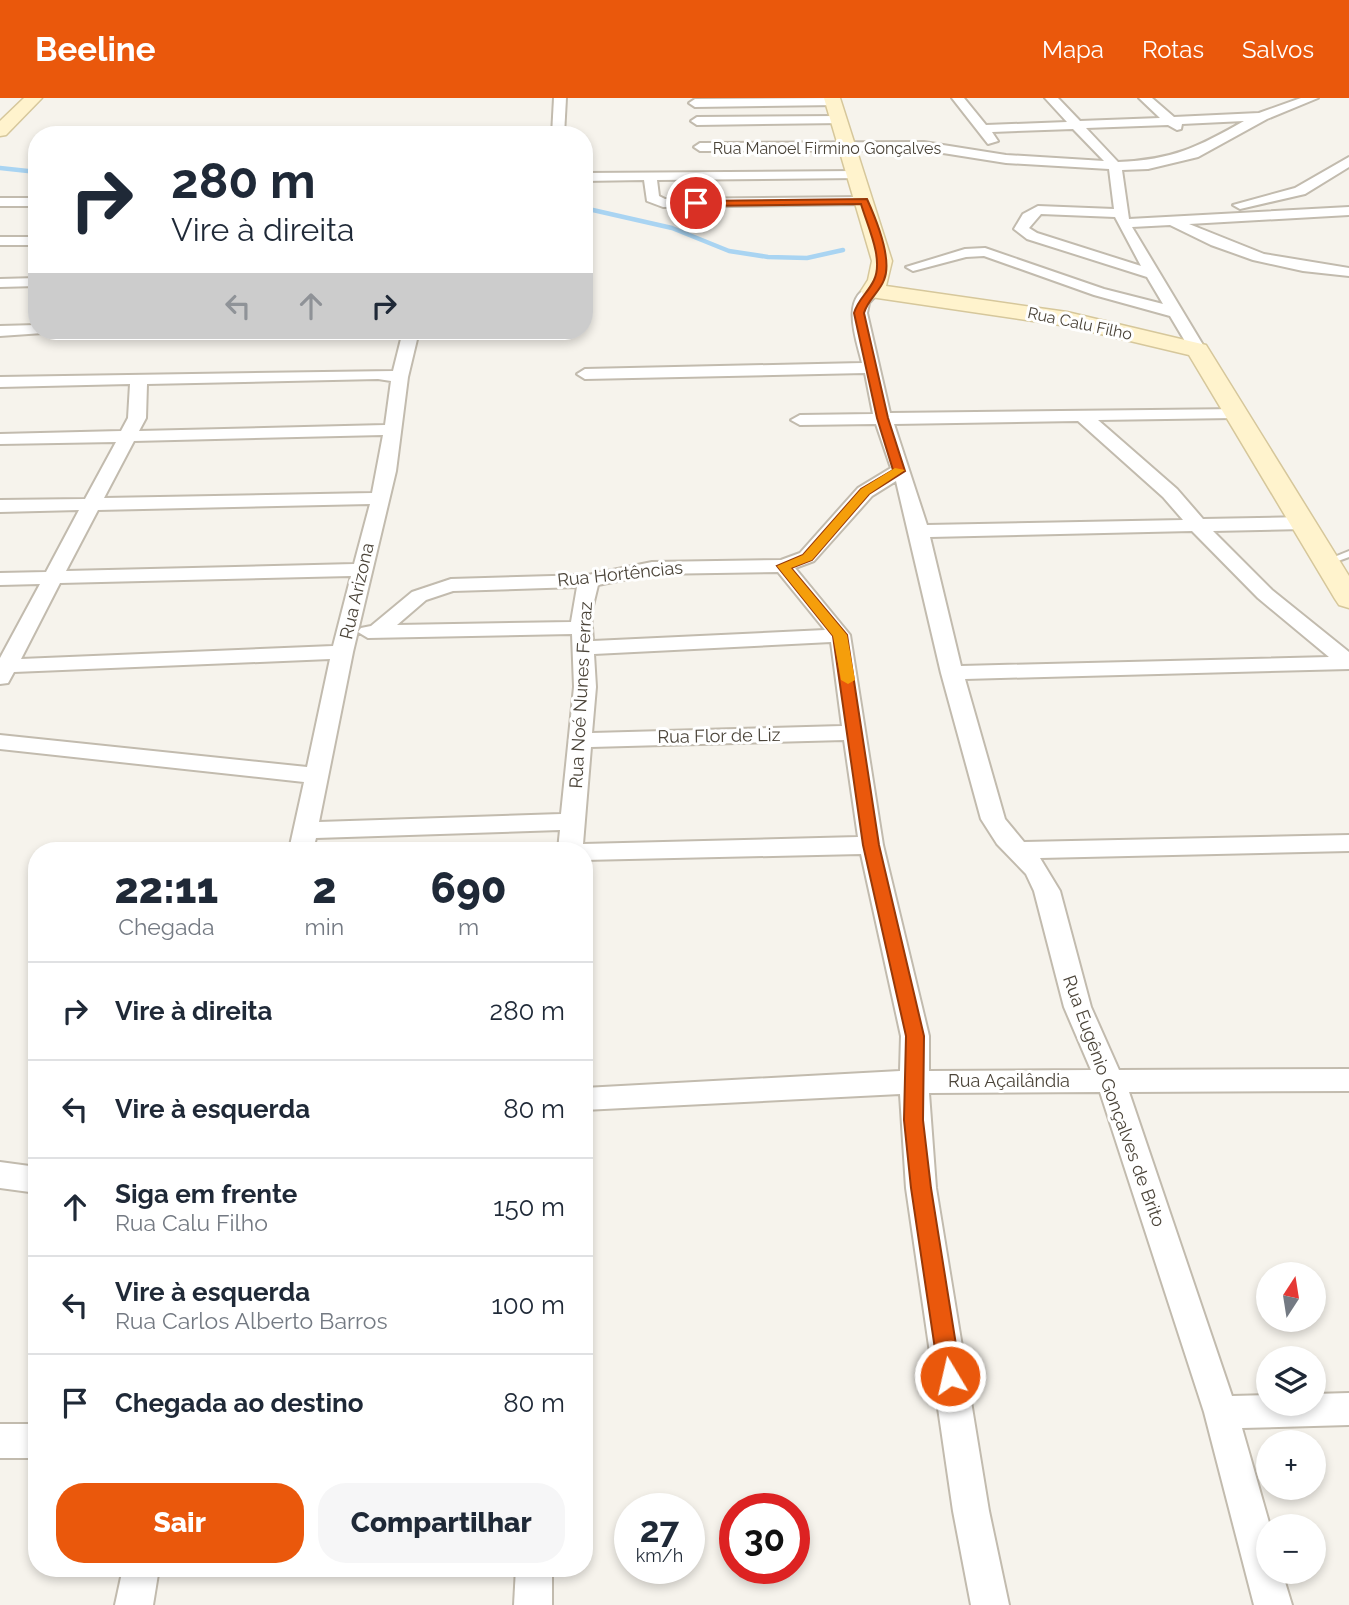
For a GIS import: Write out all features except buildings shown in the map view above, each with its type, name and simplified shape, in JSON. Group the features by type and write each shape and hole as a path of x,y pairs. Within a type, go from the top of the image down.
{"street":[{"path":"0,131 34,98"},
{"path":"558,126 560,98"},
{"path":"958,98 1006,159"},
{"path":"1051,98 1115,166 1121,218 1234,413 1349,599"},
{"path":"1145,98 1195,142"},
{"path":"983,129 1263,116 1312,98"},
{"path":"702,162 695,101 835,107"},
{"path":"1248,104 1263,116"},
{"path":"697,121 835,107"},
{"path":"835,107 882,261 879,280 872,291"},
{"name":"Rua Manoel Firmino Gonçalves","path":"702,162 845,146 954,149 1006,159 1115,166 1168,161 1195,142 1263,116"},
{"path":"593,177 650,176 702,162 855,174"},
{"path":"1180,220 1287,195 1349,165"},
{"path":"650,176 652,198 663,203 864,201"},
{"path":"0,202 28,202"},
{"path":"1152,273 1108,262 1032,236 1021,229 1028,216 1038,210 1121,218 1180,220 1349,211"},
{"path":"1180,220 1220,244 1265,261 1349,272"},
{"path":"0,241 28,241"},
{"path":"913,267 965,253 985,252 1099,292 1178,313"},
{"path":"0,283 28,282"},
{"name":"Rua Calu Filho","path":"872,291 1067,319 1198,350"},
{"name":"Rua Eugênio Gonçalves de Brito","path":"872,291 862,302 859,313 883,418 920,531 952,673 993,820 1002,836 1021,850 1036,867 1048,894 1075,1000 1094,1050 1111,1080 1221,1412 1273,1605"},
{"path":"0,331 28,330"},
{"name":"Rua Arizona","path":"303,840 344,643 378,498 387,471 400,377 409,340"},
{"path":"586,374 872,368"},
{"path":"0,382 354,375 400,377"},
{"path":"2,670 137,418 139,378"},
{"path":"800,420 1234,413"},
{"path":"1081,414 1170,493 1219,550 1265,594 1349,663"},
{"path":"0,439 394,430"},
{"path":"900,471 865,492 807,557 789,565 840,635 871,845 915,1036 914,1082 921,1188 971,1511 990,1605"},
{"path":"0,506 378,498"},
{"path":"920,531 1304,523"},
{"name":"Rua Hortências","path":"376,632 410,602 432,589 495,582 589,581 620,572 652,568 789,565"},
{"path":"0,579 362,570"},
{"name":"Rua Noé Nunes Ferraz","path":"571,842 582,740 583,638 589,581"},
{"path":"2,670 344,643 376,632 583,638 840,635"},
{"path":"952,673 1349,663"},
{"name":"Rua Flor de Liz","path":"582,740 855,733"},
{"path":"0,742 234,769 316,775"},
{"path":"303,840 574,822"},
{"path":"1021,850 1349,843"},
{"path":"593,852 871,845"},
{"name":"Rua Açailândia","path":"593,1099 914,1082 1349,1080"},
{"path":"0,1175 28,1179"},
{"path":"1221,1412 1349,1409"},
{"path":"0,1441 28,1441"},
{"path":"134,1605 139,1577"},
{"path":"533,1605 534,1577"}],"lane":[{"path":"1327,562 1349,554"}],"waterway":[{"path":"0,168 28,171"},
{"path":"593,210 672,228 729,251 768,257 807,258 843,250"}],"slow traffic":[{"path":"848,680 840,635 783,566 796,564 807,557 865,492 899,470"}],"route":[{"path":"696,203 864,201 882,261 879,280 862,302 859,313 883,418 900,471 865,492 807,557 796,564 783,566 840,635 871,845 915,1036 914,1120 921,1188 950,1376"}]}
